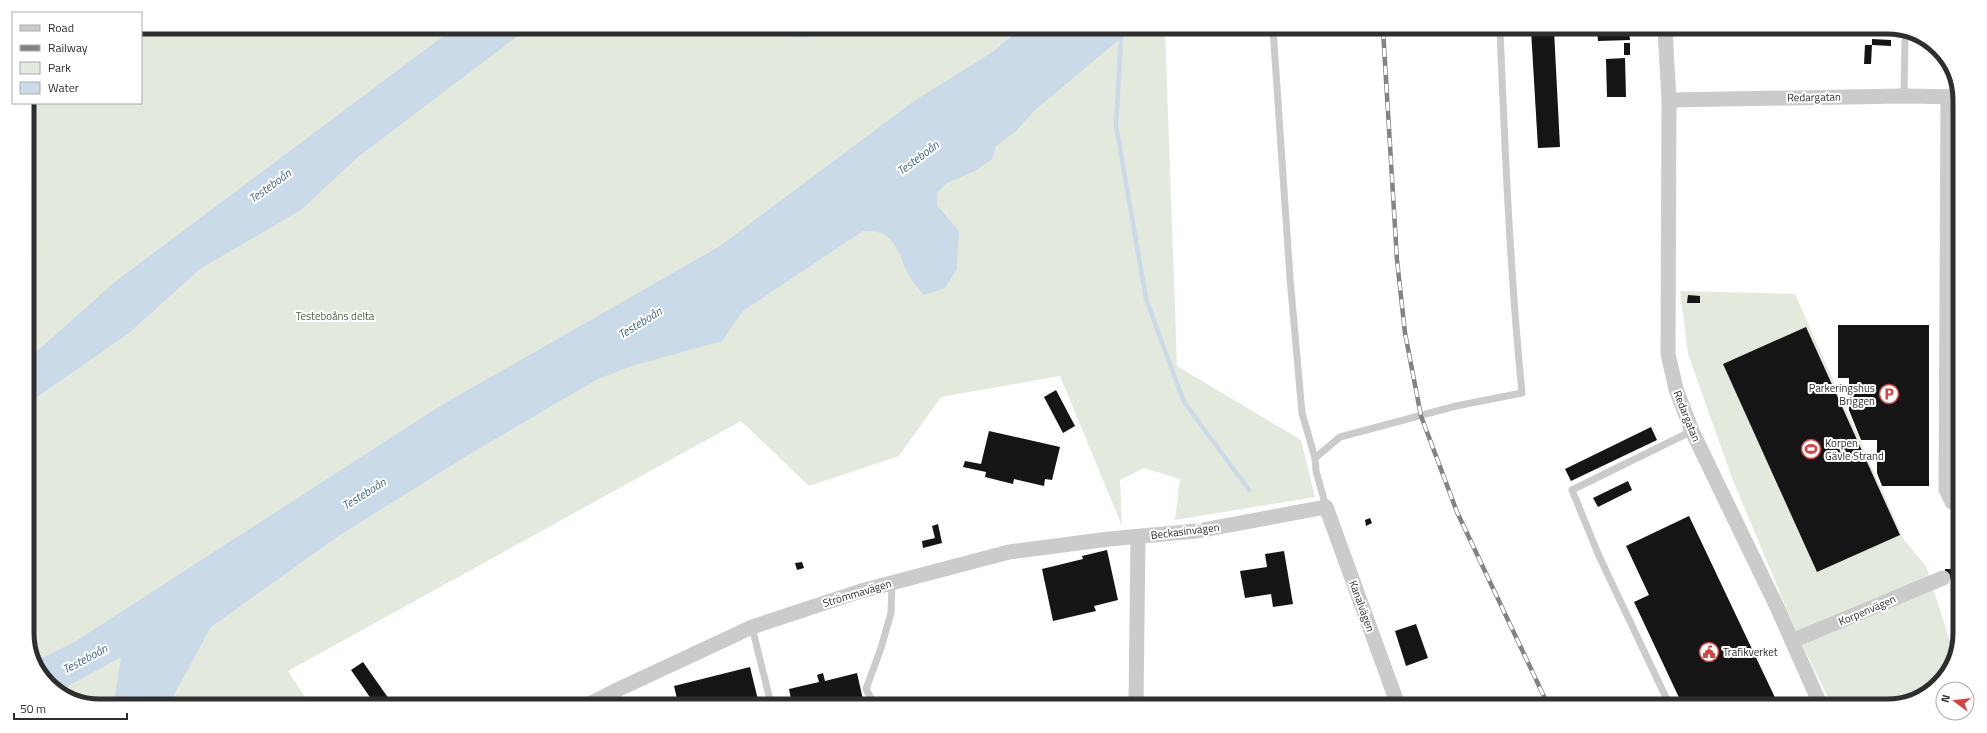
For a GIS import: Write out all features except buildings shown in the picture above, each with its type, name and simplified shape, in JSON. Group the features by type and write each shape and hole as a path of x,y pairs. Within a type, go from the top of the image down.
{"street":[{"name":"Redargatan","path":"1665,34 1669,100 1668,354 1676,389 1692,432 1792,641 1818,699"},
{"name":"Redargatan","path":"1669,100 1904,96 1953,97"},
{"path":"1953,304 1946,489 1953,502"},
{"name":"Beckasinvägen","path":"1136,699 1138,537 1197,531 1326,507"},
{"name":"Kanalvägen","path":"1326,507 1396,699"},
{"name":"Strömmavägen","path":"600,699 752,627 861,591 1009,552 1138,537"},
{"name":"Korpenvägen","path":"1792,641 1943,578"}],"lane":[{"path":"1273,34 1290,278 1302,413 1315,458 1316,471 1326,507"},
{"path":"1315,458 1340,436 1456,406 1522,393 1512,278 1500,34"},
{"path":"1904,96 1905,41"},
{"path":"1667,699 1599,556 1572,490 1692,432"},
{"path":"871,699 866,689 882,648 891,613 892,583"},
{"path":"752,627 770,699"}],"green space":[{"name":"Testeboåns delta","path":"142,34 1165,34 1177,366 1301,440 1315,497 1175,520 1180,479 1144,468 1120,480 1122,526 1060,376 941,397 899,456 809,486 741,421 288,671 306,699 88,698 71,692 60,685 53,680 43,666 35,645 34,637 34,104 142,104"},
{"path":"1680,291 1795,294 1904,540 1926,566 1951,645 1946,662 1934,680 1920,690 1899,698 1829,699 1795,629 1732,478 1688,354"}],"water":[{"name":"Testeboån","path":"446,34 520,34 358,157 301,210 200,269 129,333 34,399 34,354 116,281"},
{"path":"795,34 815,34 810,37 794,37"},
{"name":"Testeboån","path":"1013,34 1128,34 1121,38 1035,110 1015,132 996,146 992,159 975,171 947,183 937,193 937,205 959,231 957,269 945,288 924,295 910,278 898,250 889,238 874,231 863,231 743,311 722,341 632,366 598,379 473,452 340,535 211,627 172,699 114,699 121,657 65,688 53,680 43,666 40,659 76,641 440,406 720,246 914,101 994,51"}],"waterway":[{"path":"1121,38 1116,125 1146,299 1184,402 1249,490"}],"railway":[{"path":"1383,34 1397,260 1405,333 1421,416 1457,512 1545,699"}],"place":[{"name":"Parkeringshus Briggen","path":"1889,394"},
{"name":"Korpen Gävle Strand","path":"1811,449"},
{"name":"Trafikverket","path":"1709,652"}]}
